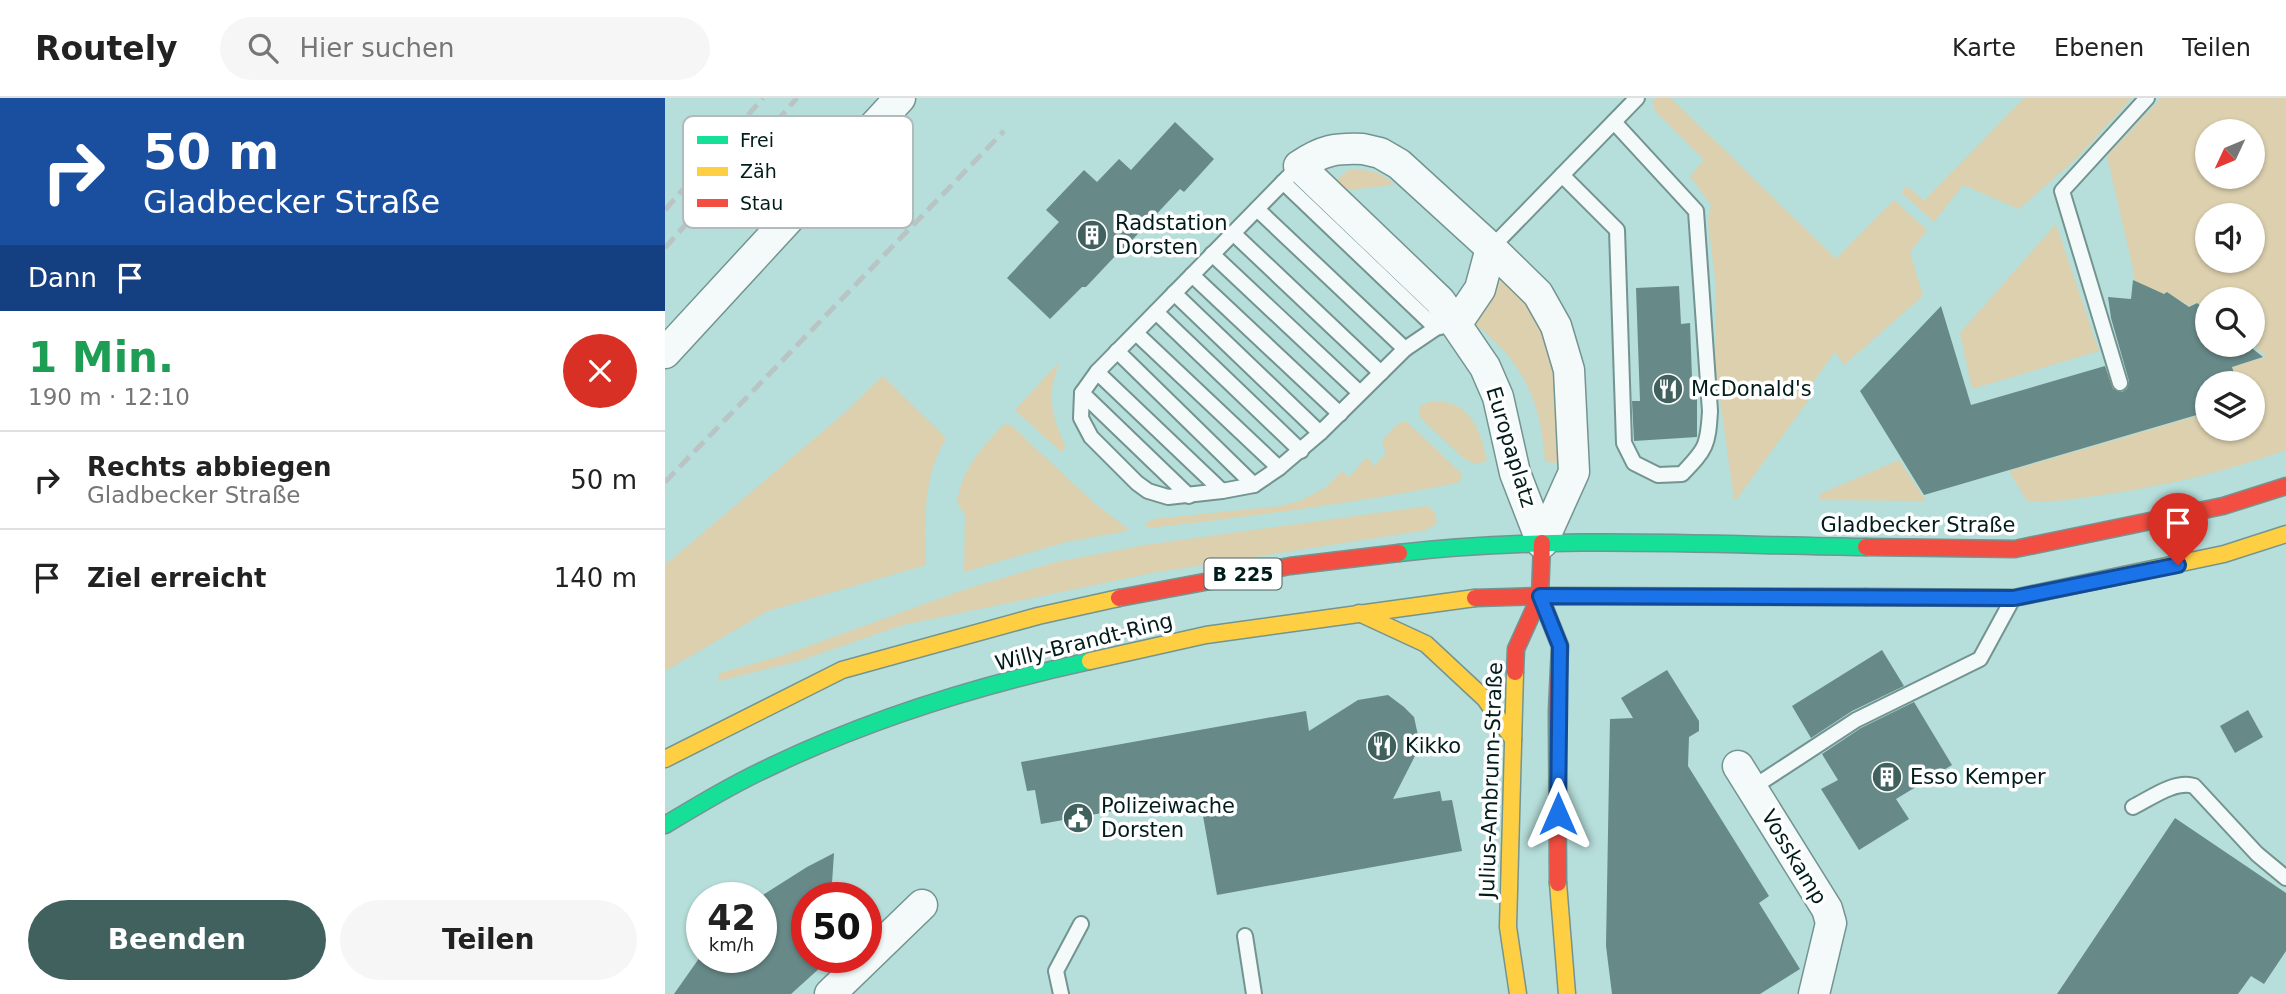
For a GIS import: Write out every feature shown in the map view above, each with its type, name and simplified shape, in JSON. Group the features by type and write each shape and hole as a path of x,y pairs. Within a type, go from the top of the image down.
{"main road":[{"name":"Gladbecker Straße","path":"1542,543 2015,549 2223,506 2286,486"},
{"path":"1540,596 2014,598 2224,554 2286,534"},
{"path":"1542,543 1540,596 1560,646 1557,711 1558,892 1567,994"},
{"name":"Willy-Brandt-Ring","path":"665,759 842,670 1038,616 1126,596 1290,566 1454,547 1542,543"},
{"name":"Willy-Brandt-Ring","path":"665,825 720,792 829,741 1038,672 1206,635 1458,599 1540,596"},
{"name":"Julius-Ambrunn-Straße","path":"1518,994 1508,926 1516,649 1540,596"},
{"path":"1359,613 1426,644 1485,699 1513,739"}],"street":[{"path":"883,116 900,98"},
{"name":"Europaplatz","path":"1363,149 1389,157 1538,294 1556,326 1569,370 1574,472 1542,543 1515,472 1498,397 1485,367 1446,326 1440,301 1291,174 1317,154 1329,150 1363,149"},
{"path":"665,353 780,228"},
{"path":"1446,326 1480,289 1491,248"},
{"name":"Vosskamp","path":"1745,777 1826,909 1831,923 1814,994"},
{"path":"830,994 922,905"}],"lane":[{"path":"1491,248 1637,98"},
{"path":"2120,383 2062,191 2147,98"},
{"path":"1562,175 1617,230 1624,443 1634,463 1658,475 1682,474 1702,453 1708,438 1710,411 1696,211 1614,122"},
{"path":"1291,174 1097,372 1082,393 1081,418 1085,428 1137,483 1148,491 1168,497 1254,485 1301,451 1405,349 1446,326"},
{"path":"1257,209 1405,349"},
{"path":"1233,233 1381,373"},
{"path":"1212,254 1360,393"},
{"path":"1192,275 1340,414"},
{"path":"1174,293 1320,433"},
{"path":"1156,312 1301,451"},
{"path":"1136,332 1279,468"},
{"path":"1118,351 1254,485"},
{"path":"1097,372 1222,491"},
{"path":"1082,393 1189,496"},
{"path":"1745,777 1980,659 2014,598"},
{"path":"2133,807 2178,785 2194,786 2257,854 2286,878"},
{"path":"1061,994 1056,971 1081,924"},
{"path":"1245,936 1254,994"}],"shaded area":[{"path":"1656,98 1671,98 1836,259 1894,200 1927,230 1910,252 1923,296 1844,365 1835,352 1808,389 1813,394 1737,499 1734,499 1715,363 1715,278 1708,222 1711,205 1690,176 1704,160 1655,111 1652,102"},
{"path":"2024,98 2132,98 2077,158 2019,209 1963,185 1934,222 1901,192 1907,186 1924,201"},
{"path":"2161,98 2286,98 2286,450 2220,471 2153,486 2067,500 2027,501 2009,471 2195,416 2195,441 2265,441 2265,371 2233,371 2232,367 2266,357 2265,287 2195,287 2195,303 2189,306 2166,292 2160,296 2135,283 2107,156"},
{"path":"1348,170 1373,172 1394,185 1339,191 1338,179"},
{"path":"2056,224 2099,351 1972,389 1960,333"},
{"path":"1502,278 1525,301 1536,319 1550,358 1556,399 1559,463 1545,462 1534,401 1517,368 1505,352 1474,323"},
{"path":"1060,361 1053,384 1052,405 1066,447 1061,452 1015,410"},
{"path":"883,376 946,438 929,485 926,565 768,611 665,671 665,565 841,416"},
{"path":"1432,401 1456,405 1464,411 1477,428 1487,461 1475,464 1463,458 1419,416 1420,406"},
{"path":"1406,421 1461,473 1462,479 1457,483 1419,490 1304,508 1150,528 1144,524 1153,519 1281,506 1302,500 1325,488 1342,471 1349,477 1367,457 1374,466 1386,453 1382,441 1398,424"},
{"path":"1004,424 1011,425 1095,504 1127,528 1127,531 1066,542 964,572 965,515 957,502 960,490 974,460"},
{"path":"1899,460 1926,501 1819,500 1820,494"},
{"path":"1428,506 1435,513 1437,523 1427,530 1152,573 903,625 799,661 719,681 718,677 720,673 781,656 966,589 1056,562 1145,545"}],"building":[{"name":"Radstation Dorsten","path":"1175,122 1214,159 1184,192 1180,189 1086,287 1082,287 1050,319 1007,278 1059,222 1046,210 1084,170 1097,182 1119,159 1131,170"},
{"path":"2133,280 2164,294 2167,292 2189,307 2195,304 2195,357 2263,357 2232,367 2233,371 2195,371 2195,415 1924,495 1860,391 1941,306 1971,405 2105,366 2113,389 2122,392 2127,389 2129,381 2111,318 2108,297 2131,299"},
{"name":"McDonald's","path":"1679,286 1681,324 1690,323 1692,378 1697,378 1697,437 1634,441 1632,401 1640,401 1636,288"},
{"path":"1882,650 1904,686 1852,711 1811,738 1792,706"},
{"path":"1667,670 1699,721 1699,731 1689,737 1688,766 1769,896 1759,903 1800,969 1760,994 1612,994 1606,946 1610,719 1633,718 1621,698"},
{"path":"1388,695 1414,717 1419,740 1415,756 1393,799 1440,791 1442,801 1452,800 1462,851 1217,895 1200,799 1192,801 1191,797 1041,824 1035,790 1027,791 1021,762 1306,711 1309,731 1358,700"},
{"name":"Esso Kemper","path":"1914,702 1952,765 1896,799 1909,819 1859,850 1821,789 1838,780 1822,754 1861,728"},
{"path":"2248,710 2263,737 2235,753 2220,726"},
{"path":"2175,818 2286,893 2286,951 2264,984 2251,976 2238,994 2057,994"},
{"path":"834,853 832,882 791,882 791,973 814,973 791,994 674,994 689,973 777,973 777,886"}],"railway":[{"path":"747,116 763,98"},
{"path":"781,116 797,98"},
{"path":"913,225 1004,131"},
{"path":"665,210 683,189"},
{"path":"665,248 683,228"},
{"path":"665,482 910,228"}],"traffic: fast":[{"path":"1399,553 1457,547 1574,543 1866,547"},
{"path":"665,825 758,773 848,733 928,704 1009,680 1090,661"}],"traffic: slow":[{"path":"1866,597 2014,598 2224,554 2286,534"},
{"path":"665,759 842,670 1038,616 1119,598"},
{"path":"1090,661 1206,635 1475,598"},
{"path":"1359,613 1426,644 1485,699 1513,739"},
{"path":"1515,672 1508,927 1518,994"},
{"path":"1558,883 1567,994"}],"traffic: jam":[{"path":"1866,547 2015,549 2223,506 2286,486"},
{"path":"1515,672 1516,649 1540,596 1542,543"},
{"path":"1119,598 1290,566 1399,553"},
{"path":"1540,596 1560,646 1557,711 1558,883"},
{"path":"1475,598 1866,597"}],"place":[{"name":"Radstation Dorsten","path":"1092,235"},
{"name":"McDonald's","path":"1668,389"},
{"name":"Kikko","path":"1382,746"},
{"name":"Esso Kemper","path":"1887,777"},
{"name":"Polizeiwache Dorsten","path":"1078,818"}],"route":[{"path":"1558,814 1557,711 1560,646 1540,596 2014,598 2178,565"}]}
